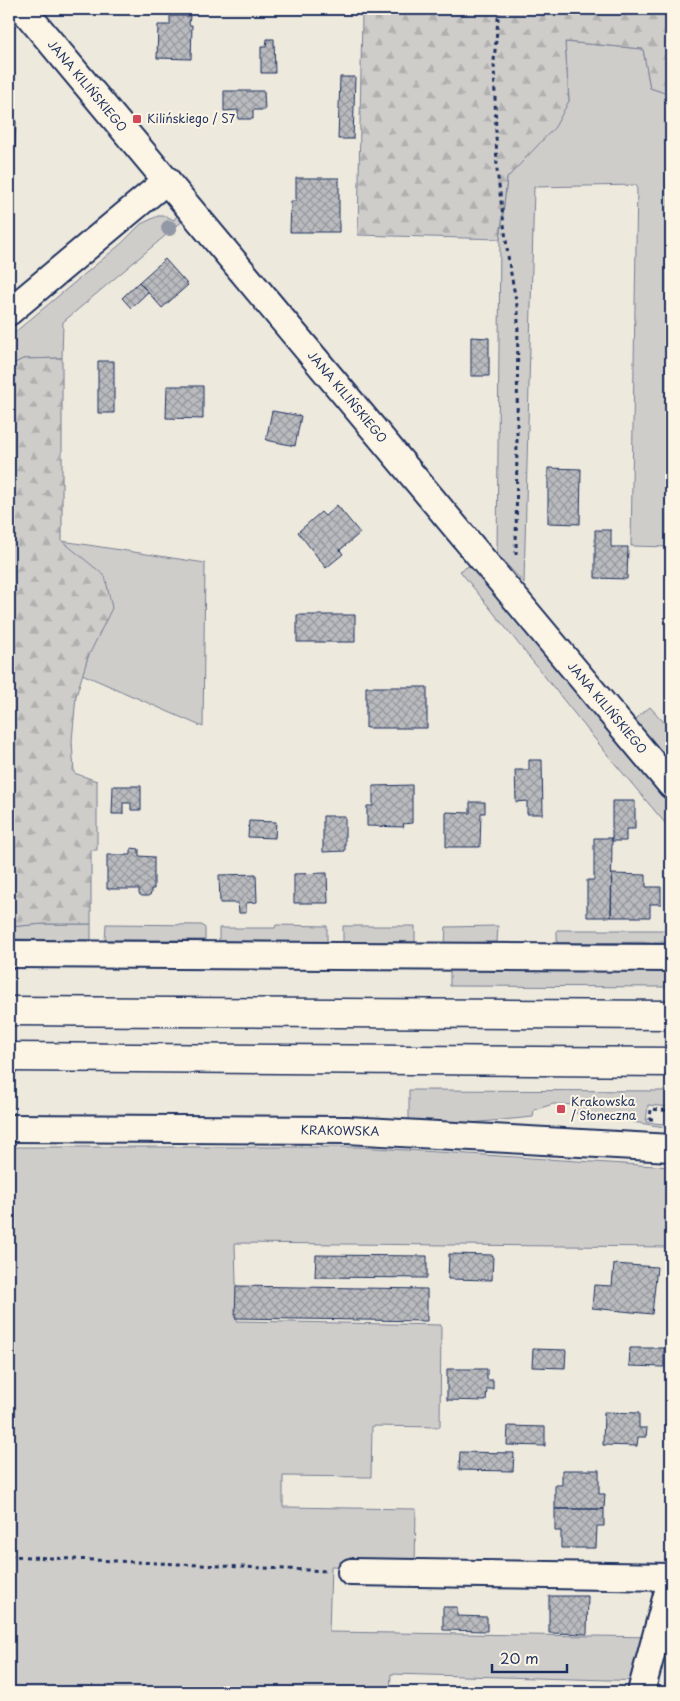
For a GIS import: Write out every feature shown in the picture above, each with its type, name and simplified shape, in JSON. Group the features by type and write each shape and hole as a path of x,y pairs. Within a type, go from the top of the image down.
{"highway":[{"path":"9,1011 671,1015"},
{"path":"9,1057 671,1062"}],"street":[{"name":"JANA KILIŃSKIEGO","path":"23,9 671,785"},
{"path":"9,312 167,180"},
{"path":"9,954 671,958"},
{"name":"KRAKOWSKA","path":"9,1128 347,1130 671,1148"},
{"path":"351,1572 671,1579 641,1692"}],"path":[{"path":"499,9 494,61 497,170 509,262 518,311 516,600"},
{"path":"650,1119 651,1108 671,1111"},
{"path":"9,1556 351,1572"}],"green space":[{"path":"273,9 671,9 671,95 650,88 643,49 565,42 569,101 555,127 507,178 500,239 358,235 362,14 280,13"},
{"path":"565,42 643,49 650,88 671,95 671,547 631,546 637,185 534,187 524,583 497,554 500,239 507,178 569,101"},
{"path":"178,214 185,219 63,322 62,358 23,359 9,366 9,337 122,243 141,224 158,216 166,216 174,220"},
{"path":"62,358 62,541 105,576 112,608 88,657 76,696 72,741 74,773 97,781 97,850 91,850 91,924 43,924 9,927 9,366 23,359"},
{"path":"62,541 205,563 203,727 82,674 88,657"},
{"path":"472,564 671,804 671,830 611,759 460,571"},
{"path":"650,707 671,730 671,769 632,722"},
{"path":"43,924 91,924 91,940 9,939 9,927"},
{"path":"106,924 202,925 205,928 205,940 105,940"},
{"path":"276,925 327,926 327,942 219,941 219,928 275,928"},
{"path":"343,926 415,926 415,942 343,942"},
{"path":"498,926 497,942 445,943 446,927"},
{"path":"557,930 671,930 671,942 557,943"},
{"path":"450,963 671,965 671,987 450,986"},
{"path":"409,1090 671,1091 671,1107 648,1105 646,1122 671,1125 671,1128 575,1113 575,1105 553,1104 534,1110 533,1117 450,1125 409,1122"},
{"path":"9,1147 359,1147 671,1167 671,1247 235,1243 237,1321 441,1325 440,1427 372,1426 371,1477 283,1476 283,1507 416,1509 415,1568 331,1566 329,1632 658,1637 646,1681 391,1674 390,1692 9,1692"}],"building":[{"path":"170,16 190,16 189,25 192,25 191,59 157,58 158,25 170,25"},
{"path":"267,39 274,39 275,73 261,73 261,47 266,47"},
{"path":"340,77 355,77 353,139 338,139"},
{"path":"224,91 264,91 265,110 253,110 253,119 238,119 238,110 224,111"},
{"path":"9,119 16,119 15,148 9,147"},
{"path":"296,178 339,178 339,232 290,232 291,201 296,201"},
{"path":"165,259 188,285 162,308 139,282"},
{"path":"139,282 148,292 131,308 122,298"},
{"path":"471,337 489,338 489,376 471,376"},
{"path":"98,361 114,361 114,413 98,413"},
{"path":"167,386 203,386 203,419 166,418"},
{"path":"272,411 301,416 295,446 266,440"},
{"path":"548,468 581,469 580,524 548,523"},
{"path":"337,505 360,533 340,550 343,554 326,568 298,532 321,512 325,516"},
{"path":"595,530 611,530 611,547 628,547 627,579 595,578"},
{"path":"667,574 671,574 671,596 668,596"},
{"path":"297,615 355,615 355,642 297,642"},
{"path":"366,687 427,687 427,728 366,728"},
{"path":"529,760 542,760 543,814 527,814 527,801 516,802 515,770 529,770"},
{"path":"412,785 412,823 403,824 404,827 367,826 367,806 373,806 373,786"},
{"path":"113,786 141,786 141,810 131,810 131,803 123,803 123,814 112,814"},
{"path":"612,801 635,801 635,829 626,829 626,841 612,841"},
{"path":"470,802 485,802 485,813 481,813 480,847 446,847 446,812 470,813"},
{"path":"323,816 345,816 345,851 323,852"},
{"path":"249,821 276,822 275,838 248,837"},
{"path":"594,838 612,838 611,917 587,917 587,880 594,880"},
{"path":"131,848 139,849 139,856 154,857 154,889 151,889 151,894 148,896 139,894 139,889 107,889 107,855 131,855"},
{"path":"327,873 328,903 294,903 294,874"},
{"path":"256,874 257,902 246,903 246,913 239,913 238,903 220,903 219,875"},
{"path":"612,874 646,875 646,887 661,887 661,904 650,904 650,917 611,917"},
{"path":"449,1254 493,1255 492,1280 448,1279"},
{"path":"316,1255 427,1256 427,1278 315,1277"},
{"path":"614,1264 657,1267 652,1314 592,1308 594,1285 612,1286"},
{"path":"236,1286 427,1289 427,1321 235,1318"},
{"path":"630,1348 664,1348 664,1367 629,1366"},
{"path":"533,1349 566,1350 565,1368 532,1367"},
{"path":"447,1369 487,1369 487,1380 493,1380 493,1389 487,1389 486,1401 447,1400"},
{"path":"604,1412 639,1413 639,1428 647,1428 646,1437 638,1437 637,1446 603,1445"},
{"path":"508,1426 545,1427 545,1446 507,1445"},
{"path":"460,1452 514,1453 513,1471 459,1470"},
{"path":"562,1470 599,1470 599,1494 605,1494 604,1509 555,1509 555,1485 562,1485"},
{"path":"555,1509 604,1509 604,1526 597,1526 596,1548 561,1548 561,1531 555,1531"},
{"path":"549,1596 588,1596 587,1634 549,1633"},
{"path":"443,1607 457,1607 457,1616 487,1617 487,1631 443,1630"},
{"path":"551,1688 579,1690 578,1692 550,1692"}],"place":[{"name":"Kilińskiego / S7","path":"137,119"},
{"name":"Krakowska / Słoneczna","path":"561,1109"}]}
